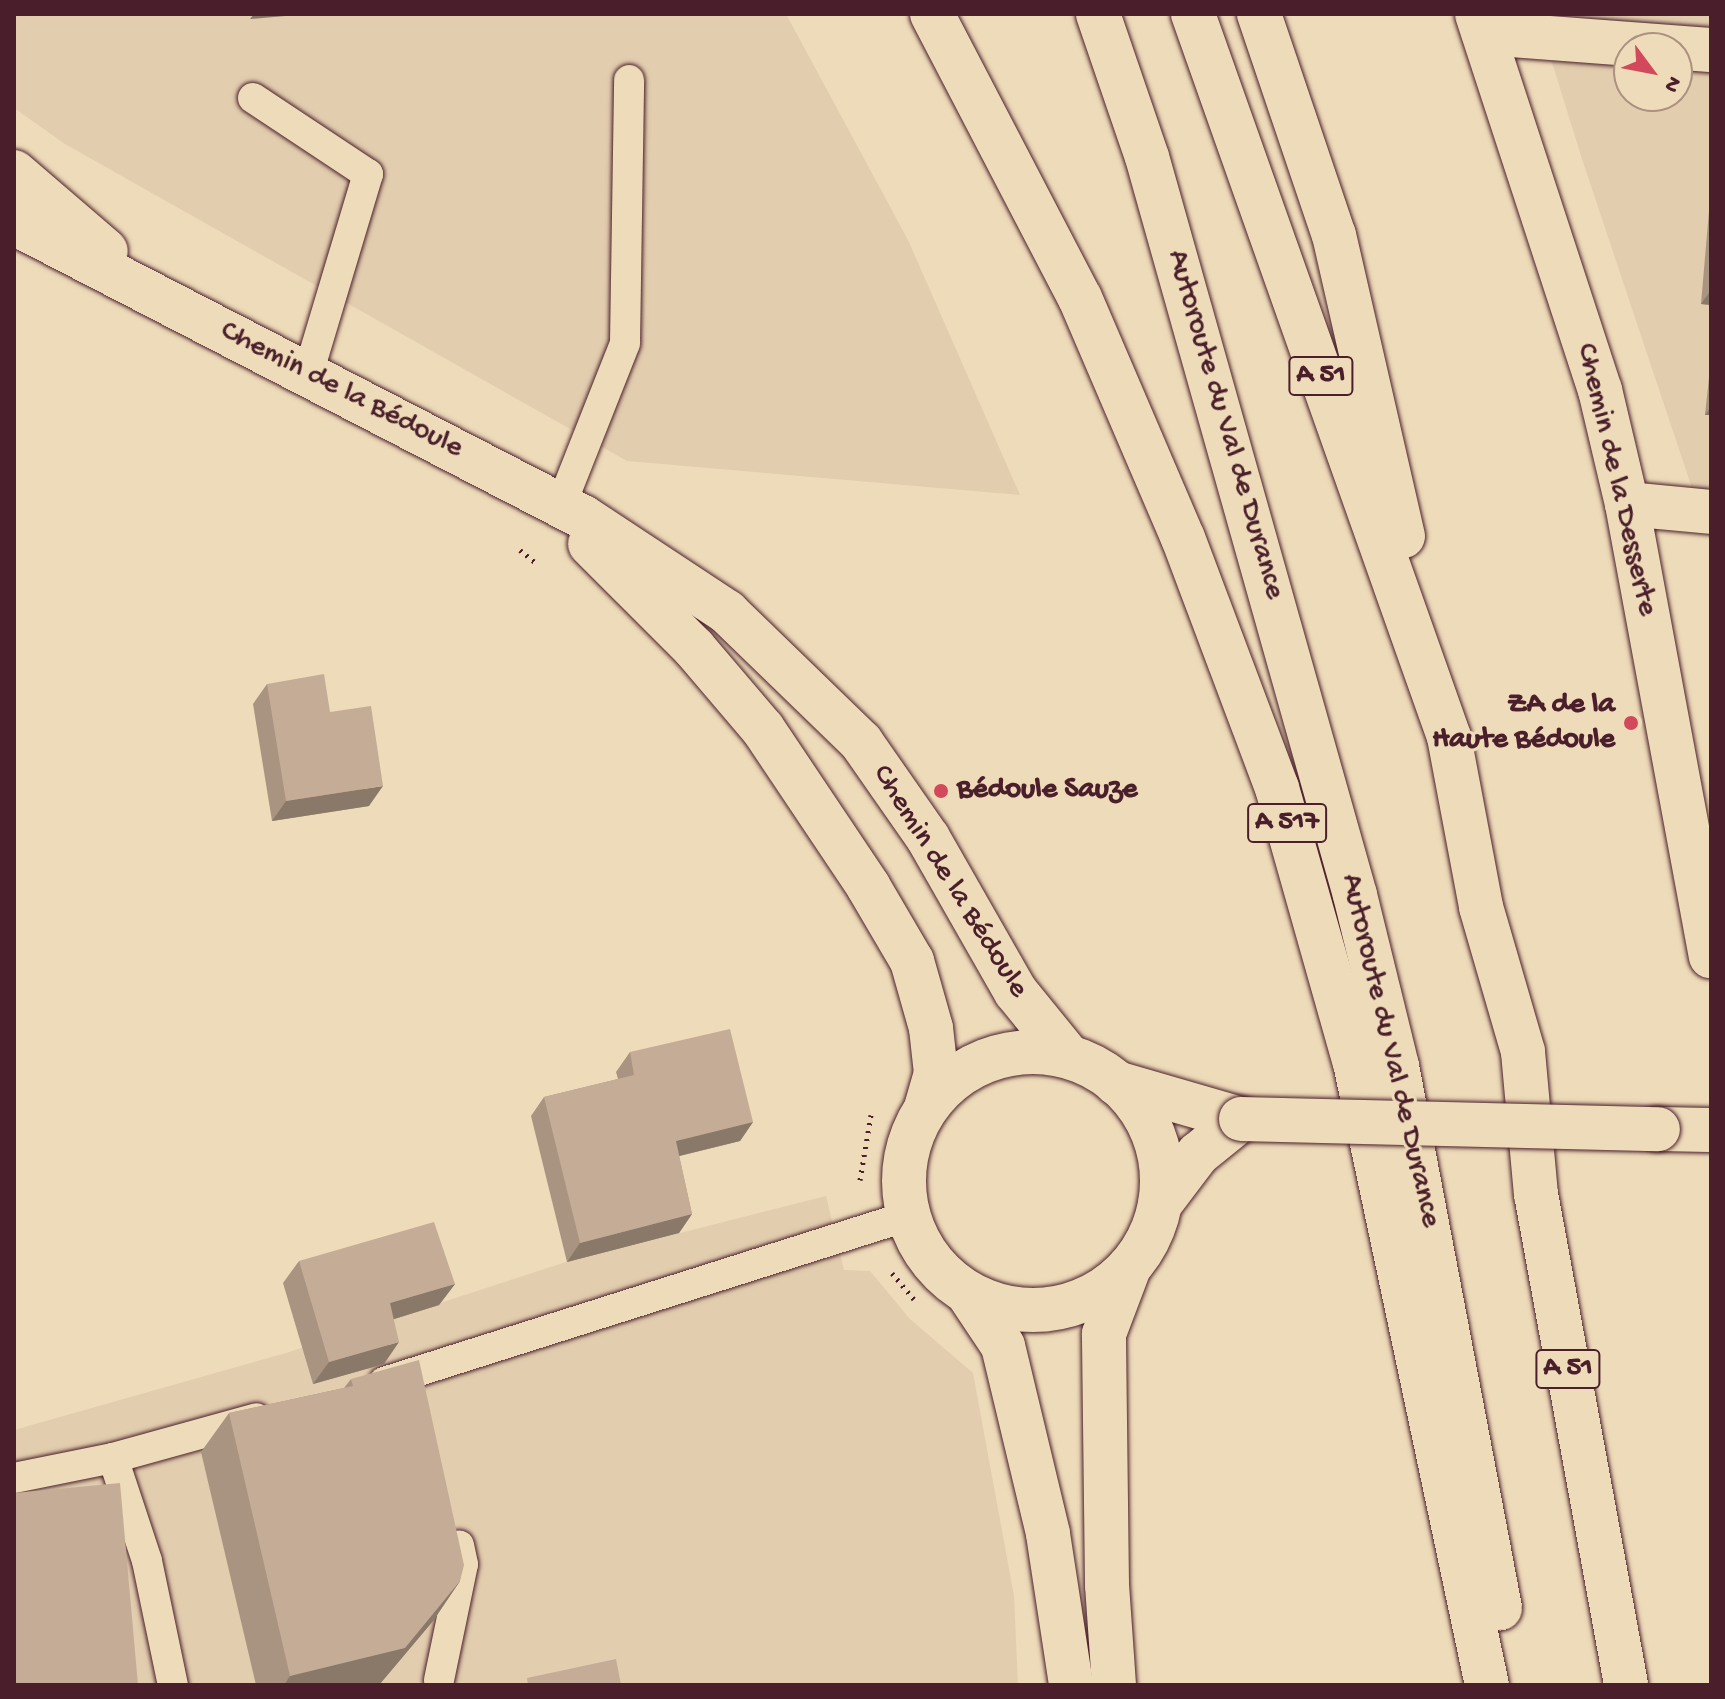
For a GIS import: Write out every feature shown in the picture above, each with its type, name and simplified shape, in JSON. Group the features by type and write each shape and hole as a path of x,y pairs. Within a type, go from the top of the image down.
{"main road":[{"name":"A 517","path":"932,14 1080,298 1183,538 1277,788 1355,1063 1487,1685"},
{"name":"Autoroute du Val de Durance","path":"1098,14 1147,157 1355,895 1397,1066 1514,1685"},
{"name":"A 51","path":"1193,14 1449,737 1481,907 1523,1052 1536,1194 1626,1685"},
{"path":"1259,14 1334,235 1449,737"},
{"path":"1481,24 1711,50"},
{"name":"Chemin de la Desserte","path":"1481,24 1600,390 1627,504 1711,956"},
{"name":"Chemin de la Bédoule","path":"14,172 163,299"},
{"name":"Chemin de la Bédoule","path":"14,223 561,505 727,612 861,742 928,838 1016,992 1068,1056"},
{"name":"Chemin de la Bédoule","path":"519,483 617,567 694,648 763,729 825,819 912,961 931,1028 936,1073 926,1108"},
{"path":"1627,504 1711,512"},
{"path":"1071,1685 1048,1534 1003,1346 969,1295 931,1261 908,1216 903,1179 910,1142 926,1108 954,1079 989,1060 1028,1052 1068,1056 1116,1083 1241,1119 1711,1130"},
{"path":"1114,1685 1107,1585 1104,1334 1129,1268 1150,1239 1160,1204 1162,1172 1156,1139 1140,1109 1116,1083"},
{"path":"1160,1204 1198,1154 1241,1119"},
{"path":"969,1295 1010,1310 1053,1310 1095,1295 1129,1268"}],"lane":[{"path":"561,505 625,343 629,80"},
{"path":"253,98 368,174 308,374"},
{"path":"357,1390 418,1373 759,1260 858,1234 908,1216"},
{"path":"418,1373 425,1402"},
{"path":"14,1478 113,1458 281,1411"},
{"path":"113,1458 147,1561 173,1685"},
{"path":"439,1680 463,1564 453,1520"}],"path":[{"path":"876,1104 862,1159 858,1234 920,1305"}],"shaded area":[{"path":"14,14 786,14 908,240 1020,495 627,461 65,144 14,108"},
{"path":"1537,14 1711,14 1711,545 1582,159"},
{"path":"826,1196 844,1270 870,1271 910,1319 973,1373 1014,1596 1018,1685 14,1685 14,1430 286,1353 566,1262"}],"building":[{"path":"324,674 330,712 371,706 383,786 286,801 267,684"},
{"path":"730,1029 753,1122 676,1141 692,1214 580,1243 544,1097 634,1075 630,1052"},
{"path":"434,1222 455,1284 390,1303 399,1342 329,1362 299,1261"},
{"path":"419,1360 464,1565 460,1581 405,1648 290,1676 229,1413 353,1386 351,1379"},
{"path":"120,1483 138,1685 14,1685 14,1493"},
{"path":"616,1659 621,1685 528,1685 527,1678"}],"place":[{"name":"ZA de la Haute Bédoule","path":"1631,723"},
{"name":"Bédoule Sauze","path":"941,791"}]}
